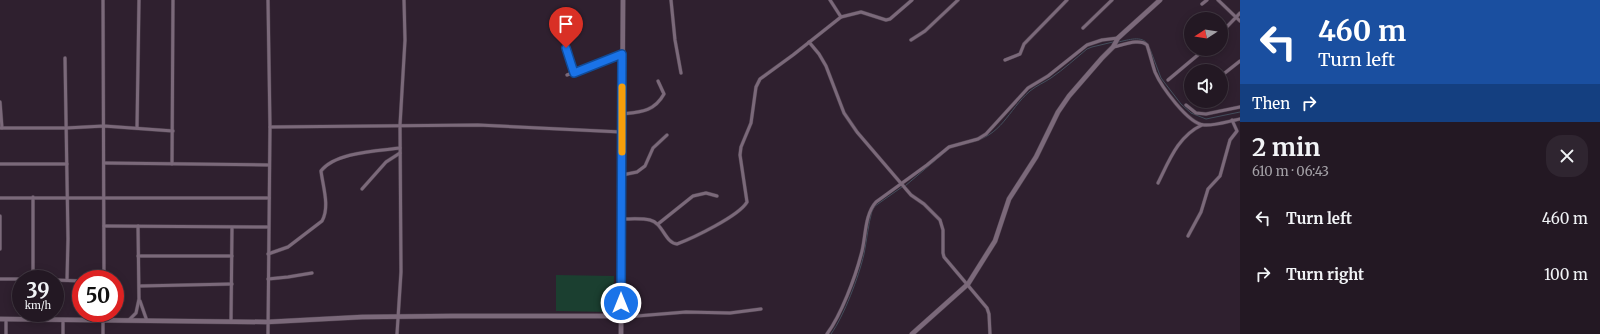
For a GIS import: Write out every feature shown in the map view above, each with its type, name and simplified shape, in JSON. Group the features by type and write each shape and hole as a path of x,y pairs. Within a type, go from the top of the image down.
{"street":[{"path":"103,0 102,83 105,198 104,270"},
{"path":"137,128 139,0"},
{"path":"172,164 173,0"},
{"path":"268,0 270,128 268,334"},
{"path":"397,334 401,266 400,125 405,40 404,0"},
{"path":"621,334 621,132 623,0"},
{"path":"671,0 675,40 681,73"},
{"path":"830,0 841,16"},
{"path":"622,219 650,220 658,224 672,242 677,244 713,227 744,207 746,195 740,155 741,147 751,123 757,83 763,76 793,55 841,16 861,12 886,20 912,0"},
{"path":"912,40 958,0"},
{"path":"1005,60 1020,54 1024,44 1067,0"},
{"path":"1083,28 1112,0"},
{"path":"912,334 968,284 995,241 1008,201 1036,157 1058,112 1074,90 1114,46 1118,38 1160,0"},
{"path":"1202,4 1207,0"},
{"path":"1218,0 1240,21"},
{"path":"1228,26 1240,13"},
{"path":"562,35 574,73"},
{"path":"827,334 836,323 857,269 862,254 870,211 876,202 902,184 949,147 978,139 986,134 1028,88 1048,76 1087,45 1102,40 1118,38"},
{"path":"808,42 819,54 826,66 844,112 857,132 911,195 924,204 940,220 943,230 944,255 988,311 990,334"},
{"path":"1114,46 1138,42 1145,43 1147,45 1155,72 1166,91 1188,116 1202,125"},
{"path":"567,75 622,54"},
{"path":"1168,80 1197,56"},
{"path":"65,58 68,239 67,280 72,280"},
{"path":"1228,70 1240,61"},
{"path":"622,114 644,112 657,103 664,94 658,81"},
{"path":"0,102 1,128 66,128 104,126 173,131"},
{"path":"1190,108 1196,113 1206,114 1240,107"},
{"path":"1158,183 1169,160 1188,134 1202,125 1240,119"},
{"path":"1188,236 1201,212 1208,190 1221,175 1230,140 1237,131 1232,120"},
{"path":"270,128 478,125 621,132"},
{"path":"622,175 637,172 645,166 653,148 667,135"},
{"path":"268,254 288,247 322,221 326,216 325,193 321,171 326,166 337,159 351,155 400,148"},
{"path":"362,189 386,162 400,153"},
{"path":"104,163 269,165"},
{"path":"0,164 67,164"},
{"path":"658,224 693,196 706,193 717,196"},
{"path":"33,197 33,270"},
{"path":"0,198 269,198"},
{"path":"0,216 0,249"},
{"path":"104,226 268,228"},
{"path":"129,320 136,313 139,299 138,226"},
{"path":"231,321 232,228"},
{"path":"138,256 232,256"},
{"path":"268,279 312,273"},
{"path":"0,279 12,279"},
{"path":"140,286 232,284"},
{"path":"139,299 147,321"},
{"path":"124,320 267,322 362,317 637,316 686,312 730,313 761,309"},
{"path":"0,319 12,320"},
{"path":"6,320 6,334"},
{"path":"63,322 63,334"},
{"path":"103,322 103,334"}],"green space":[{"path":"556,275 614,276 613,312 556,311"}],"waterway":[{"path":"1118,42 1138,39 1145,41 1148,44"},
{"path":"968,143 980,140 997,129 1030,91 1056,75 1087,49 1113,42"},
{"path":"1150,49 1161,78 1181,104 1191,113 1206,119 1240,112"},
{"path":"905,186 950,148"},
{"path":"831,334 846,307 859,273 872,211 875,206 902,187"}],"slow traffic":[{"path":"622,87 622,152"}],"route":[{"path":"566,48 574,73 622,54 621,303"}]}
